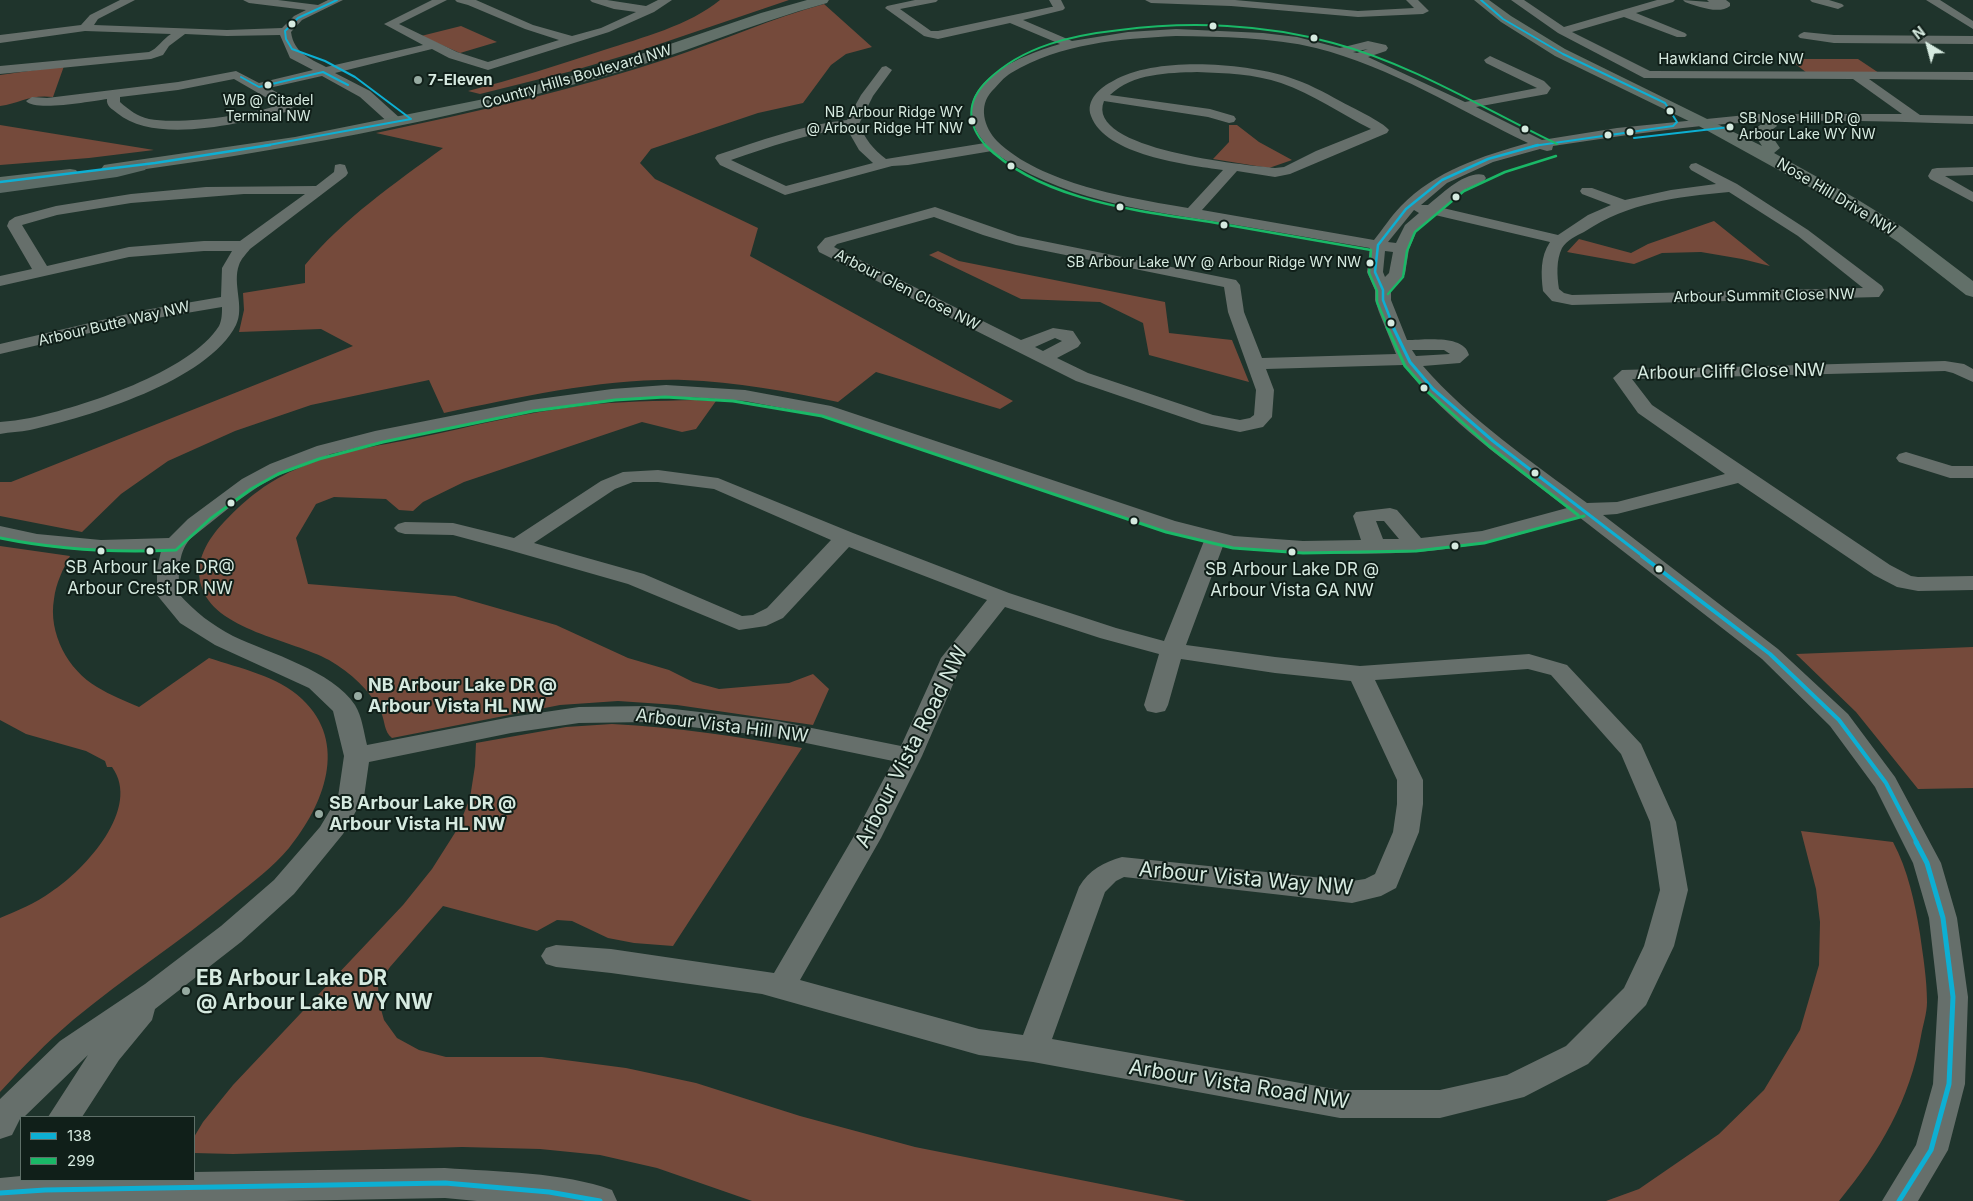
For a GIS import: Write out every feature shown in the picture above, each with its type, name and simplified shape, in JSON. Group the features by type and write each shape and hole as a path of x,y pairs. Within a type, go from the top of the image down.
{"highway":[{"path":"0,188 118,172 139,166"},
{"path":"0,170 75,167"}],"main road":[{"name":"Country Hills Boulevard NW","path":"0,182 139,166 240,151 468,100 614,62 800,0"},
{"name":"Country Hills Boulevard NW","path":"0,175 75,167 235,145 510,96 598,74 681,48 766,16 822,0"},
{"name":"Nose Hill Drive NW","path":"1481,0 1503,19 1563,54 1665,103 1772,148 1864,199 1905,224 1973,274"},
{"name":"Nose Hill Drive NW","path":"1497,0 1564,45 1717,125 1810,179 1895,231 1973,291"},
{"path":"1665,103 1676,121 1672,126"},
{"path":"1770,126 1760,131 1772,148"}],"street":[{"path":"85,28 94,17 129,0"},
{"path":"249,0 318,8"},
{"path":"0,39 85,28 130,28 227,33 285,30 298,18 337,0"},
{"path":"441,0 390,24 428,44 488,66 628,21 666,0"},
{"path":"461,0 471,2 530,27 572,40"},
{"path":"596,0 614,6 650,10"},
{"path":"932,0 891,8 930,34 938,35 1059,8 1054,0"},
{"path":"1151,0 1279,7 1358,14 1423,12"},
{"path":"1412,0 1433,20"},
{"name":"Hawkland Circle NW","path":"1518,0 1562,31 1648,75 1973,76"},
{"path":"1562,31 1669,0"},
{"path":"1689,0 1711,6 1724,6 1724,3 1713,0"},
{"path":"1816,0 1838,6"},
{"path":"1932,0 1973,26"},
{"path":"1257,35 1279,7"},
{"path":"1624,13 1681,35"},
{"path":"1015,18 1076,44"},
{"path":"285,30 286,39 294,55 327,68 399,115"},
{"path":"0,70 151,55 159,52 164,44 182,31"},
{"path":"1401,249 1109,197 1058,181 1013,160 991,143 978,122 977,102 989,84 1017,64 1076,44 1134,35 1186,32 1257,35 1299,41 1358,56 1554,150"},
{"path":"1804,36 1834,39 1973,40"},
{"path":"256,85 428,44"},
{"path":"1341,51 1370,44 1382,48 1358,56"},
{"path":"1463,106 1542,91 1545,88 1490,60"},
{"path":"1175,210 1208,173 1233,167 1280,172 1382,130 1285,80 1244,71 1197,68 1169,69 1143,74 1109,88 1095,105 1096,114 1103,125 1116,137 1139,147 1168,155 1208,173"},
{"path":"886,70 867,95 852,124 859,142 869,153 887,163"},
{"path":"32,101 47,102 114,94 178,86 226,76 241,76 289,105 281,109 174,126 134,119 120,112 113,103 114,94"},
{"path":"1842,76 1902,120"},
{"path":"1856,76 1920,120"},
{"path":"1101,97 1210,113 1229,119"},
{"path":"1899,1201 1931,1150 1949,1084 1954,997 1943,918 1928,863 1886,783 1839,720 1770,654 1493,441 1433,390 1406,354 1387,312 1383,290 1375,272 1378,245 1406,209 1442,180 1488,159 1541,144 1717,125 1838,117 1902,120 1973,120"},
{"path":"1383,290 1396,274 1401,249 1410,228 1461,186 1503,166 1554,150 1672,126 1887,124 1902,120"},
{"path":"852,124 823,126 722,158 725,162 786,191 887,163 908,161 991,143"},
{"path":"1191,213 1233,167"},
{"path":"1696,167 1732,187"},
{"path":"0,428 34,423 88,408 142,387 189,364 218,340 229,323 230,266 244,246 341,173 340,168"},
{"path":"1973,172 1937,172 1935,176 1973,198"},
{"path":"1406,209 1558,243 1584,223 1622,204 1671,193 1732,187"},
{"name":"Arbour Summit Close NW","path":"1558,243 1548,269 1551,291 1558,297 1572,300 1713,292 1873,293 1876,290 1803,233 1732,187"},
{"path":"41,270 14,224 20,220 101,203 180,193 245,189 320,190"},
{"path":"1587,190 1622,204"},
{"name":"Arbour Glen Close NW","path":"936,212 988,232 1016,240 1227,281 1232,285 1236,312 1265,390 1263,417 1256,423 1240,426 1209,420 1133,396 1082,377 1019,347 961,315 825,249 825,247 831,241 936,212"},
{"path":"0,280 129,252 204,246 244,246"},
{"name":"Arbour Butte Way NW","path":"0,349 145,316 229,301"},
{"path":"1019,347 1053,332 1067,335 1072,343 1042,358"},
{"path":"1254,359 1406,354"},
{"name":"Arbour Cliff Close NW","path":"1973,377 1958,368 1945,366 1628,374 1622,378 1645,409 1882,570 1905,582 1918,584 1973,583"},
{"path":"0,1125 8,1112 70,1050 156,993 231,934 284,887 330,834 351,797 357,756 345,708 318,683 223,640 188,618 168,595 168,573 175,544 184,532 255,479 300,459 356,442 527,406 605,394 668,391 744,395 786,401 824,410 1159,523 1216,539 1303,547 1415,545 1483,537 1582,510 1617,508 1733,470"},
{"path":"1906,458 1950,472 1973,472"},
{"path":"517,545 608,486 630,476 658,476 718,484 845,538 1001,598"},
{"path":"1375,547 1363,516 1390,514 1415,545"},
{"path":"405,528 453,529 517,545 636,579 739,623 762,621 775,613 845,538"},
{"path":"0,532 37,540 101,546 175,544"},
{"path":"1156,706 1172,650 1216,539"},
{"name":"Arbour Vista Road NW","path":"1001,598 1108,634 1172,650 1275,665 1360,674 1529,661 1559,670 1632,750 1663,822 1674,890 1659,946 1635,996 1577,1055 1513,1087 1440,1104 1340,1104 979,1042 781,987 868,838 909,756 953,658 982,619 1001,598"},
{"name":"Arbour Vista Way NW","path":"1033,1050 1093,887 1106,874 1122,867 1352,892 1371,889 1386,881 1406,832 1410,804 1410,780 1360,674"},
{"name":"Arbour Vista Hill NW","path":"357,756 511,725 579,715 648,714 777,729 909,756"},
{"path":"556,956 611,961 762,982 781,987"},
{"path":"65,1116 108,1051 156,993"},
{"path":"10,1192 445,1183 549,1192 600,1201"}],"shaded area":[{"path":"720,0 789,0 633,53 572,71 480,94 468,91 665,30 694,17"},
{"path":"824,4 872,47 846,54 831,65 803,103 758,113 651,149 640,163 655,179 758,228 750,256 1013,401 1000,409 876,372 838,402 742,385 703,381 654,380 594,385 444,413 429,380 311,405 235,431 168,461 121,494 82,532 0,516 0,482 11,482 353,346 321,329 239,332 244,310 243,293 305,283 305,265 336,232 370,202 443,148 376,133 561,90 634,70"},
{"path":"461,26 497,42 460,53 421,36"},
{"path":"1789,59 1858,59 1879,73 1807,73"},
{"path":"64,66 53,97 32,98 0,106 0,75"},
{"path":"0,125 154,150 89,158 0,165"},
{"path":"1229,125 1237,125 1259,142 1292,160 1269,168 1213,159 1229,142"},
{"path":"1714,221 1770,266 1701,252 1662,253 1634,264 1567,252 1579,239 1631,253 1648,244"},
{"path":"938,251 959,261 1165,302 1169,333 1232,340 1249,382 1149,355 1143,323 1100,302 1021,299 929,255"},
{"path":"716,401 696,429 682,432 642,422 464,482 423,502 413,511 399,510 386,499 334,497 316,504 296,538 308,584 455,596 556,625 628,658 669,670 693,682 719,689 789,683 813,674 829,689 813,725 677,705 618,701 560,705 392,738 387,733 381,712 376,704 365,689 345,671 314,653 237,623 221,613 208,600 201,585 199,567 201,559 208,543 224,522 250,497 268,484 289,472 315,461 358,450 560,409 624,402"},
{"path":"0,546 70,556 60,576 55,593 54,625 62,649 69,661 77,671 97,687 139,707 209,658 282,684 302,699 316,716 325,735 328,754 321,794 302,831 283,855 213,914 73,1020 35,1055 0,1092 0,918 45,896 79,869 105,837 115,819 120,801 119,783 112,767 107,767 105,761 86,751 26,734 0,720"},
{"path":"1973,647 1973,788 1918,789 1856,712 1796,654"},
{"path":"612,724 660,727 802,748 673,946 634,943 608,938 572,921 557,920 537,931 443,906 390,967 378,985 379,1002 384,1020 397,1038 419,1050 446,1057 542,1057 626,1068 696,1083 800,1116 915,1147 1186,1201 752,1201 657,1168 600,1155 540,1149 462,1147 233,1154 195,1153 195,1135 203,1122 233,1085 403,905 432,869 458,828 470,798 475,766 476,743 566,727"},
{"path":"1801,831 1893,842 1907,875 1920,934 1926,976 1927,1006 1916,1059 1909,1082 1891,1124 1868,1163 1839,1201 1606,1201 1639,1189 1719,1134 1764,1090 1800,1030 1819,965 1820,922 1816,889"}],"transit line":[{"name":"138","path":"337,0 298,18 285,31 286,39 292,49 325,61 355,77 411,119"},
{"name":"138","path":"1481,0 1503,19 1563,54 1665,103 1677,122 1673,126 1541,144 1488,159 1442,180 1406,209 1378,245 1375,272 1383,290 1383,300 1387,312 1410,362 1433,389 1493,441 1770,654 1839,720 1886,783 1927,863 1943,918 1953,997 1949,1084 1931,1150 1899,1201"},
{"name":"299","path":"1557,144 1432,82 1368,54 1302,35 1229,27 1140,27 1096,33 1055,42 1019,56 992,76 982,85 974,97 971,111 976,132 990,150 1014,168 1041,182 1070,193 1100,202 1162,215 1371,250 1369,273 1377,291 1377,302 1397,352 1405,366 1429,393 1489,446 1578,515"},
{"name":"138","path":"241,77 259,87 323,72 348,85"},
{"name":"138","path":"0,182 206,155 411,119"},
{"name":"138","path":"1634,138 1730,127"},
{"name":"299","path":"1388,294 1403,277 1407,251 1415,232 1464,191 1505,172 1556,156"},
{"name":"299","path":"0,538 66,549 132,552 176,550 210,519 251,489 278,474 319,459 383,442 560,406 665,397 733,401 778,407 822,416 1166,532 1233,548 1303,553 1416,551 1484,543 1584,516"},
{"name":"138","path":"0,1193 45,1190 445,1183 549,1192 600,1201"}],"place":[{"name":"7-Eleven","path":"418,80"},
{"name":"WB @ Citadel Terminal NW","path":"268,85"},
{"name":"NB Arbour Ridge WY @ Arbour Ridge HT NW","path":"972,121"},
{"name":"SB Nose Hill DR @ Arbour Lake WY NW","path":"1730,127"},
{"name":"SB Arbour Lake WY @ Arbour Ridge WY NW","path":"1370,263"},
{"name":"SB Arbour Lake DR@ Arbour Crest DR NW","path":"150,551"},
{"name":"SB Arbour Lake DR @ Arbour Vista GA NW","path":"1292,552"},
{"name":"NB Arbour Lake DR @ Arbour Vista HL NW","path":"358,696"},
{"name":"SB Arbour Lake DR @ Arbour Vista HL NW","path":"319,814"},
{"name":"EB Arbour Lake DR @ Arbour Lake WY NW","path":"186,991"}]}
